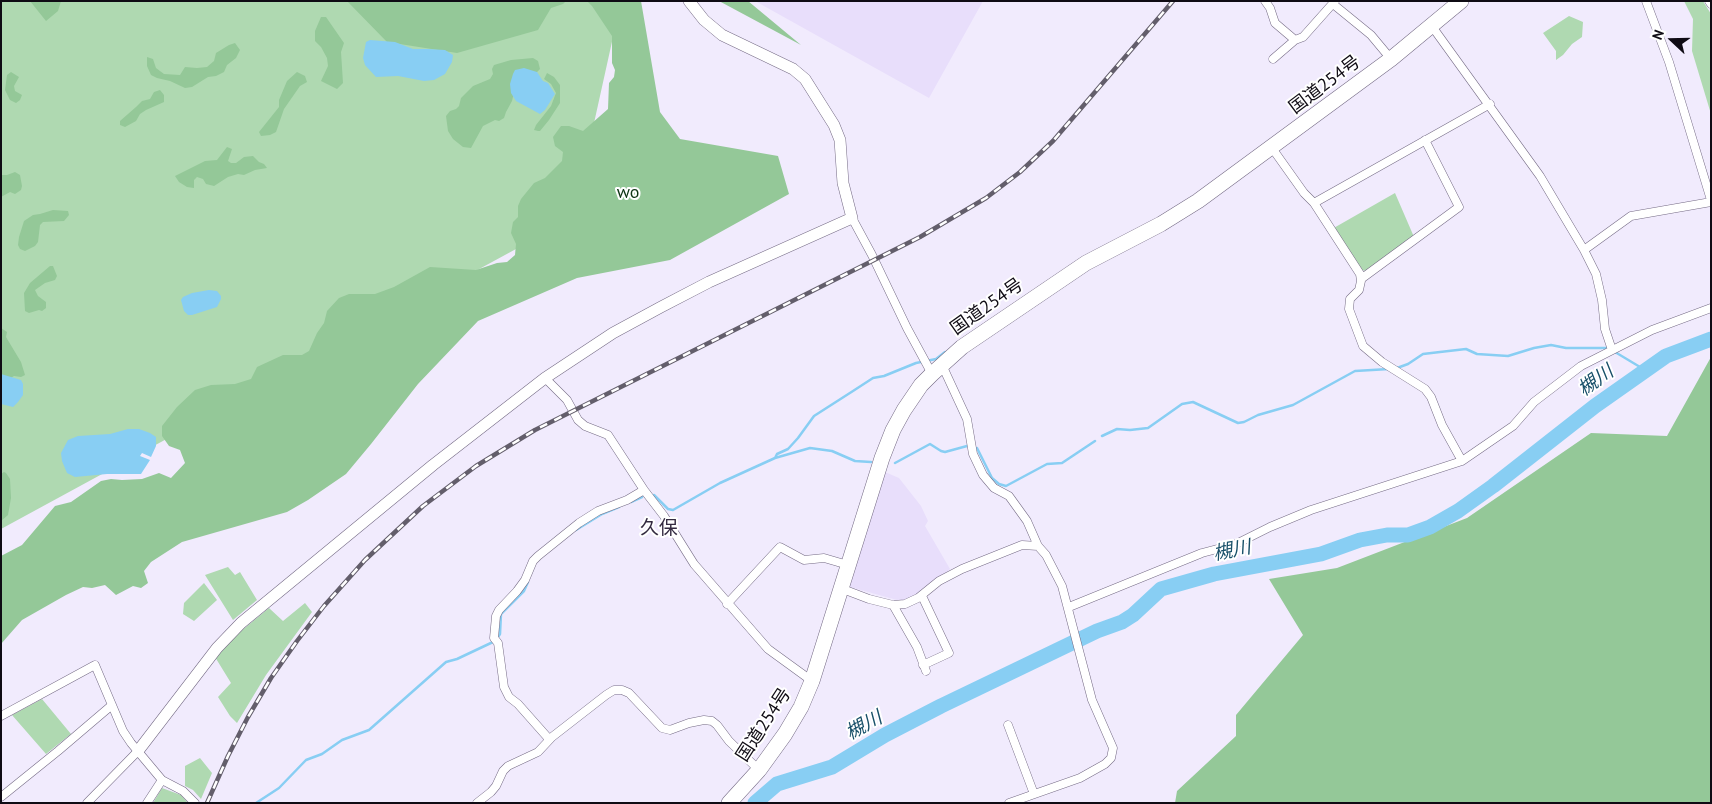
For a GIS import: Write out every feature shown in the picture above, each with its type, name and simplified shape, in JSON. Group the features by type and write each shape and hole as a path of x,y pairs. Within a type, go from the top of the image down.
{"highway":[{"name":"国道254号","path":"729,803 759,770 785,734 801,707 812,681 881,462 894,430 913,398 937,369 962,347 1086,263 1161,224 1198,201 1392,59 1462,1"}],"street":[{"path":"689,1 704,20 722,35 792,69 806,79 834,125 840,140 843,183 852,218 907,328 937,369 968,419 973,454 983,475 994,488 1009,496 1027,521 1038,546 1054,568 1062,586 1092,700 1113,752 1111,758 1105,764 1080,778 1009,803"},
{"path":"1265,1 1270,8 1274,23 1295,40"},
{"path":"1584,250 1631,216 1711,201 1669,62 1646,1"},
{"path":"1273,59 1295,40 1303,37 1334,3 1371,35 1392,59"},
{"path":"1431,25 1490,104 1540,176 1584,250 1596,274 1602,300 1605,329 1612,350"},
{"path":"1314,203 1490,104"},
{"path":"1361,279 1459,208 1425,140"},
{"path":"1272,148 1314,203 1360,274 1360,290 1350,300 1349,309 1363,346 1387,365 1425,389 1431,397 1442,425 1462,461"},
{"path":"87,803 138,751 217,648 242,624 446,454 544,378 613,334 660,307 709,282 852,218"},
{"path":"1069,607 1202,553 1236,544 1311,510 1462,461 1513,426 1534,402 1581,366 1652,330 1711,308"},
{"path":"544,378 567,400 578,420 585,426 608,434 694,564 768,650 812,681"},
{"path":"550,740 518,704 509,697 504,687 498,643 494,638 496,616 525,580 533,561 538,556 579,523 598,511 627,500 644,490"},
{"path":"840,588 869,599 893,605 905,604 922,596 939,580 962,569 1022,544 1038,546"},
{"path":"728,604 780,547 804,560 824,558 848,565"},
{"path":"893,605 917,647 924,668 949,653 922,596"},
{"path":"1,716 94,665 123,731 162,780 183,791 195,803"},
{"path":"478,803 489,799 503,771 508,766 538,752 606,694 614,690 622,690 629,693 662,728 670,730 689,723 704,720 712,721 729,742 759,770"},
{"path":"1,797 112,705"},
{"path":"1008,725 1034,794"},
{"path":"147,803 162,780"}],"shaded area":[{"path":"755,1 983,1 929,98"},
{"path":"885,472 899,478 921,506 928,521 925,526 950,569 925,592 907,601 850,587 849,583"}],"green space":[{"path":"1,1 621,1 573,218 1,529"},
{"path":"30,1 61,1 58,11 46,21"},
{"path":"347,1 566,1 551,8 538,30 457,53 387,42"},
{"name":"wo","path":"587,1 641,1 660,112 680,139 778,156 789,194 670,260 577,278 478,321 418,384 346,474 308,500 287,512 182,542 151,562 144,571 148,583 141,588 133,586 116,595 105,585 92,588 83,587 22,620 1,644 1,556 22,545 55,506 71,502 101,481 111,479 142,479 159,473 171,478 185,463 180,450 169,446 162,436 162,426 177,407 195,390 211,385 235,384 251,379 257,367 283,355 302,355 309,351 324,323 327,311 339,298 349,294 375,294 394,287 430,267 476,270 497,263 507,262 515,255 516,244 511,233 513,222 518,217 518,206 521,199 534,183 545,178 562,161 563,152 555,146 553,137 561,126 569,126 583,131 608,109 609,83 614,77 615,70 612,63 612,36"},
{"path":"719,1 748,1 801,45"},
{"path":"1684,1 1703,1 1711,14 1711,114 1692,51 1693,19"},
{"path":"1569,16 1583,22 1582,37 1556,60 1556,51 1543,33"},
{"path":"321,17 326,17 344,43 341,52 343,83 337,89 321,81 328,66 327,58 315,41 315,31"},
{"path":"235,43 240,50 236,58 227,65 224,72 208,77 192,87 185,88 170,81 157,78 151,75 147,66 147,57 153,59 156,68 164,74 180,75 185,67 207,67 214,61 216,53"},
{"path":"533,58 538,61 540,69 515,88 512,101 504,118 483,126 471,148 463,147 453,139 448,131 446,116 450,111 459,106 461,98 473,86 490,79 493,74 492,69 494,65 511,60"},
{"path":"11,72 19,77 14,86 15,91 22,95 16,103 10,100 5,90 7,75"},
{"path":"297,72 305,76 307,82 300,86 284,109 276,132 261,136 259,132 279,107 279,100 287,81"},
{"path":"547,73 554,77 560,85 560,103 549,120 538,131 534,130 536,125 551,106 556,93 551,84 544,79"},
{"path":"160,90 164,95 164,102 146,110 140,114 136,121 125,127 120,125 120,121 142,101 150,99 154,92"},
{"path":"227,147 232,149 228,161 231,163 236,163 244,157 253,156 267,168 255,170 244,175 238,174 228,177 214,186 206,184 203,179 197,177 194,180 194,188 187,187 179,182 175,176 205,161 217,160"},
{"path":"15,172 20,175 21,190 15,194 10,192 1,197 1,175"},
{"path":"1395,193 1414,237 1367,271 1361,270 1332,229"},
{"path":"53,210 68,211 69,215 64,221 43,222 40,225 38,242 35,246 25,251 20,249 18,245 19,237 24,221 33,215"},
{"path":"50,266 53,266 57,276 55,280 45,283 35,290 38,296 46,302 46,308 42,311 29,313 25,311 24,293 30,283"},
{"path":"1,328 7,332 6,337 21,362 25,375 21,377 14,376 9,379 1,377"},
{"path":"1711,357 1711,803 1175,803 1177,791 1236,736 1236,715 1303,635 1269,579 1337,568 1467,518 1591,433 1667,436"},
{"path":"4,472 10,479 11,498 8,515 1,521 1,474"},
{"path":"228,567 235,575 240,572 257,600 233,620 205,575"},
{"path":"204,583 217,600 194,621 183,614 184,603"},
{"path":"305,603 312,612 266,675 237,723 230,716 218,697 231,683 215,657 235,636 269,608 283,621"},
{"path":"42,699 71,734 46,754 12,715"},
{"path":"200,758 212,773 201,799 193,790 185,786 185,766"},
{"path":"162,788 181,795 188,803 153,803"}],"water":[{"path":"370,40 395,42 413,49 445,50 453,55 452,62 445,74 434,80 424,81 398,76 376,77 365,65 363,58 366,42"},
{"path":"524,68 537,72 543,81 548,83 555,94 545,110 540,114 516,101 511,93 510,84 515,70"},
{"path":"209,290 217,291 221,296 217,307 192,315 188,315 184,311 181,300 183,297 192,293"},
{"path":"1,374 21,380 23,384 23,395 13,407 1,404"},
{"path":"128,429 139,429 156,437 156,446 151,457 142,453 140,456 150,460 141,474 107,474 75,477 67,473 61,453 68,440 78,436 110,434"}],"waterway":[{"name":"槻川","path":"755,803 777,784 832,767 885,735 941,706 1097,631 1122,622 1133,615 1161,589 1214,574 1321,554 1360,540 1387,535 1408,535 1430,527 1458,511 1493,486 1595,406 1666,356 1711,339"},
{"path":"1397,368 1408,364 1423,354 1466,349 1477,354 1508,356 1551,345 1566,348 1607,348"},
{"path":"775,458 777,454 788,449 814,416 873,378 884,376 916,363 936,359 945,352"},
{"path":"1615,352 1645,370"},
{"path":"1102,436 1117,429 1148,428 1182,404 1193,402 1238,423 1244,422 1258,415 1293,405 1355,371 1389,369"},
{"path":"977,448 992,478 999,484 1006,486 1047,464 1062,463 1095,441"},
{"path":"895,463 930,444 945,452 967,446"},
{"path":"654,495 668,509 673,510 720,483 775,458 810,448 832,451 855,461 871,462"},
{"path":"631,502 642,497"},
{"path":"576,530 602,514 619,507"},
{"path":"498,637 500,634 501,614 524,591 528,582"},
{"path":"256,803 279,788 306,760 322,754 342,740 369,730 446,662 457,659 493,642"}],"railway":[{"path":"207,803 248,717 271,678 297,641 324,606 365,560 423,506 476,466 535,430 920,237 986,198 1020,172 1053,141 1173,1"}],"district":[{"name":"久保","path":"659,529"}]}
